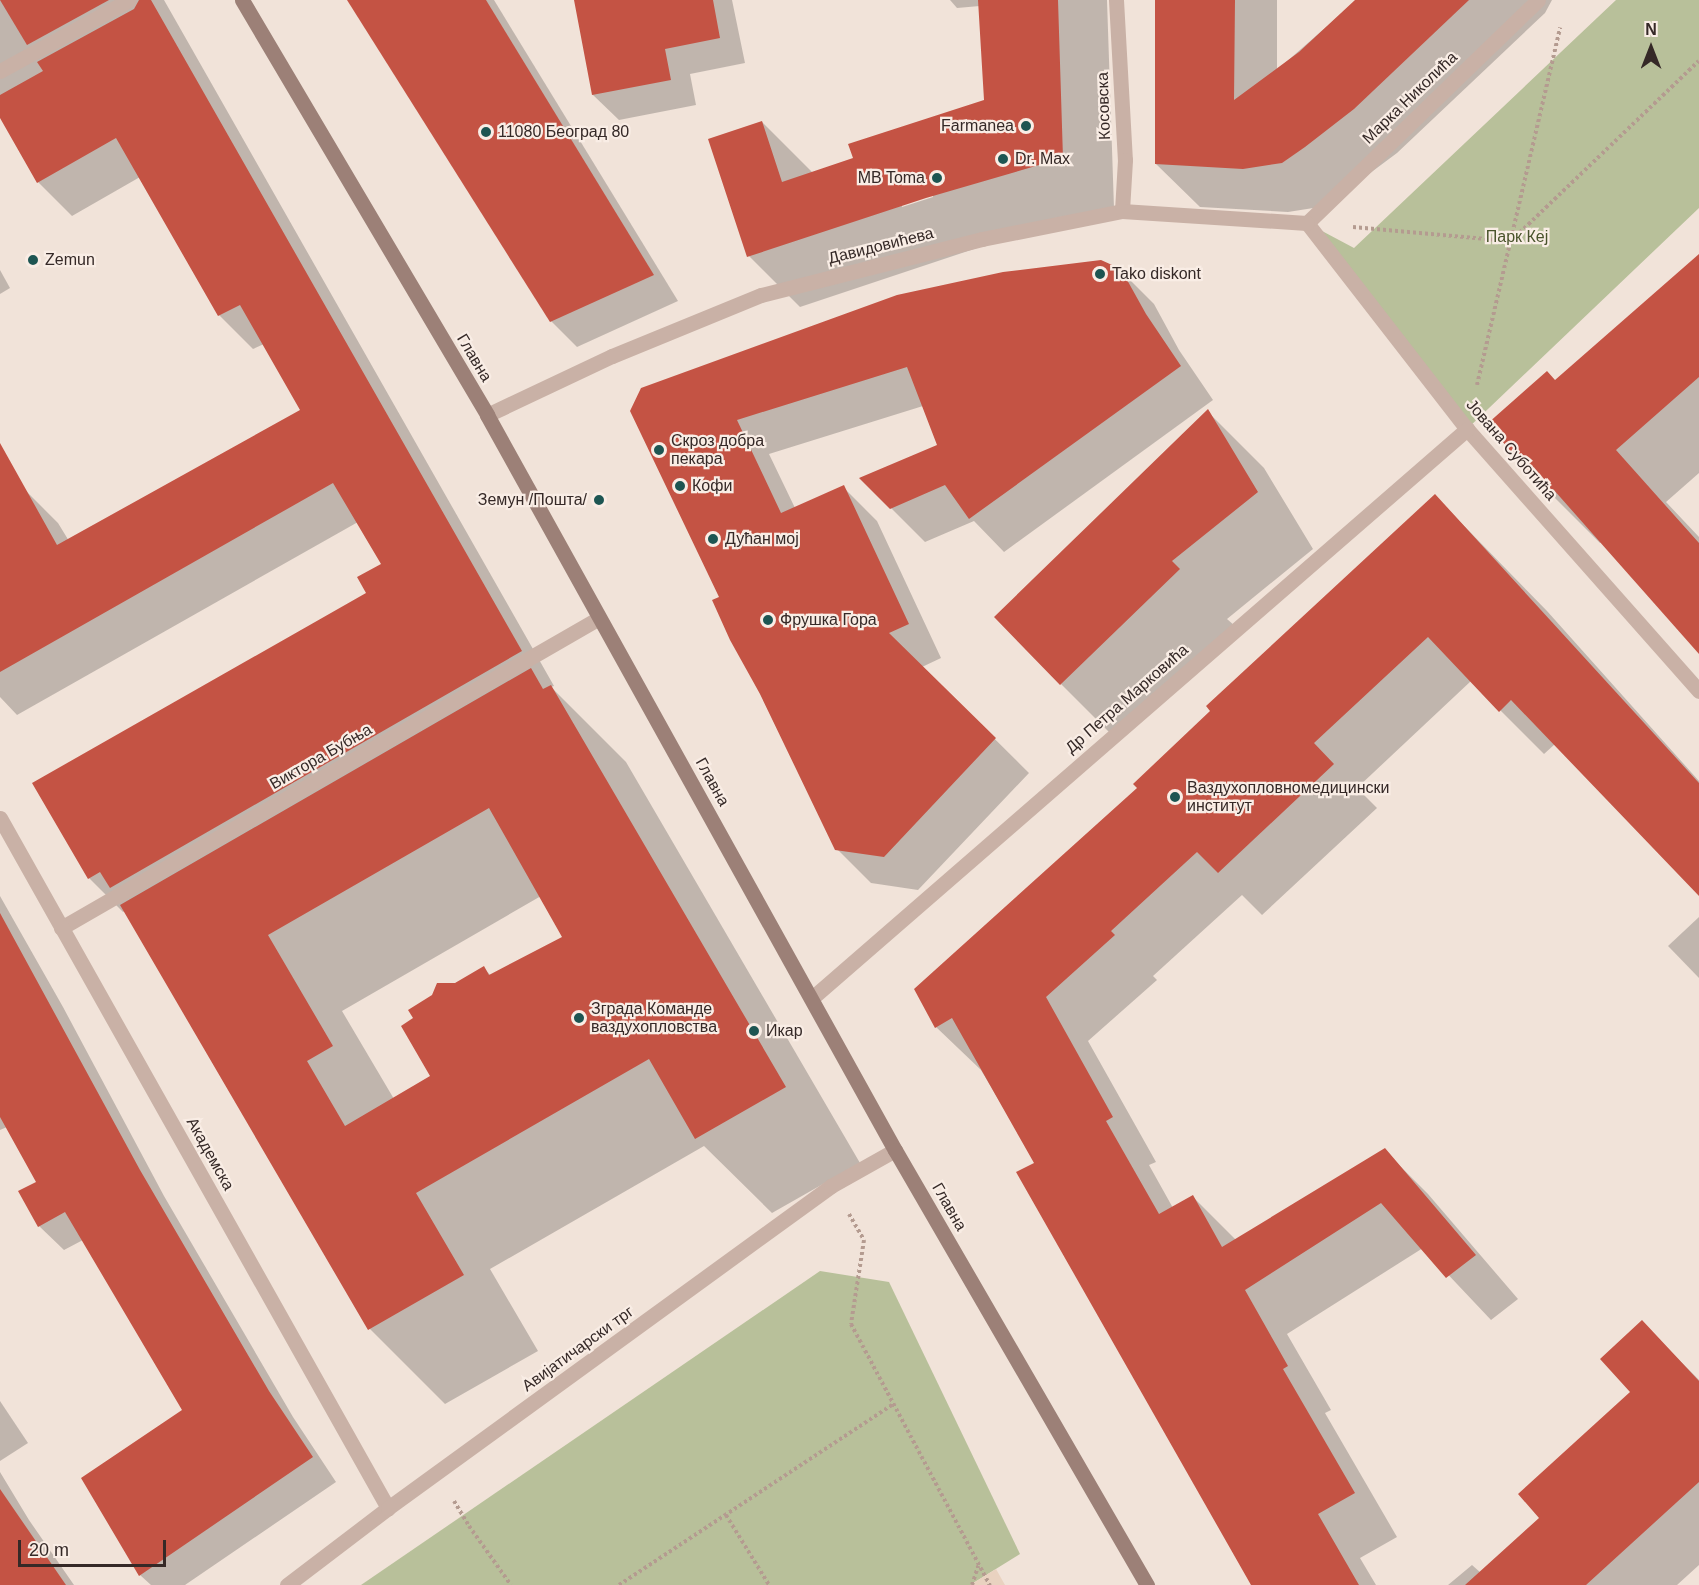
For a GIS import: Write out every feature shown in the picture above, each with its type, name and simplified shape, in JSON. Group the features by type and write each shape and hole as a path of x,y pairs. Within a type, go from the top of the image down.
{"main road":[{"name":"Главна","path":"242,0 487,416 895,1149 1147,1585"}],"street":[{"path":"0,71 129,0"},
{"name":"Косовска","path":"1116,0 1125,160 1122,211"},
{"name":"Марка Николића","path":"1307,223 1538,0"},
{"name":"Давидовићева","path":"487,416 612,356 761,295 981,239 1122,211 1307,223"},
{"name":"Јована Суботића","path":"1307,223 1467,429 1699,691"},
{"name":"Др Петра Марковића","path":"812,998 1467,429"},
{"name":"Виктора Бубња","path":"61,928 600,618"},
{"name":"Академска","path":"0,818 388,1508"},
{"name":"Авијатичарски трг","path":"288,1585 388,1508 831,1186 895,1149"}],"path":[{"path":"1467,429 1561,23"},
{"path":"1307,223 1511,242 1699,61"},
{"path":"848,1213 864,1240 851,1324 990,1585"},
{"path":"619,1585 893,1404"},
{"path":"451,1495 469,1526 511,1585"},
{"path":"726,1515 769,1585"},
{"path":"972,1585 979,1565"}],"green space":[{"name":"Парк Кеј","path":"1616,0 1699,0 1699,208 1467,429 1307,223 1354,248"},
{"path":"820,1271 889,1282 1020,1554 970,1585 361,1585"}],"shaded area":[{"path":"996,1569 1005,1585 970,1585"}],"building":[{"path":"0,0 109,0 27,45"},
{"path":"139,0 151,0 522,651 110,888 100,872 88,879 32,783 366,593 357,577 381,564 333,483 0,672 0,443 57,545 300,410 240,305 218,316 116,138 37,183 0,118 0,95 43,71 37,62 134,9"},
{"path":"347,0 486,0 654,275 550,322"},
{"path":"574,0 713,0 720,38 665,49 671,80 592,95"},
{"path":"978,0 1058,0 1063,158 926,198 747,257 708,139 762,121 782,182 853,158 848,144 984,100"},
{"path":"1155,0 1235,0 1234,100 1299,52 1355,0 1469,0 1354,109 1305,147 1282,163 1243,169 1155,164"},
{"path":"1699,254 1699,377 1616,450 1699,543 1699,654 1553,489 1548,494 1487,424 1547,371 1555,380"},
{"path":"1101,260 1121,269 1146,314 1181,366 969,519 945,485 890,509 859,478 937,445 907,367 737,420 781,513 844,485 909,624 889,633 996,738 884,857 835,850 760,694 730,640 712,600 719,597 630,411 641,388 897,295 1003,272"},
{"path":"1208,409 1258,492 1172,561 1180,569 1060,685 994,617"},
{"path":"1435,494 1699,783 1699,896 1511,700 1499,712 1428,637 1314,743 1334,764 1218,873 1197,852 1111,931 1115,935 1046,997 1113,1117 1106,1121 1159,1214 1193,1195 1222,1247 1385,1148 1476,1255 1446,1278 1381,1203 1245,1290 1288,1366 1283,1369 1355,1493 1318,1514 1359,1585 1251,1585 1016,1172 1034,1163 952,1018 935,1028 914,989 1137,788 1133,784 1210,711 1206,706"},
{"name":"Зграда Команде ваздухопловства","path":"531,668 543,689 551,685 786,1087 695,1139 649,1059 416,1193 464,1275 368,1330 120,905","holes":["489,808 562,937 489,975 484,966 455,983 437,983 432,995 408,1010 413,1018 401,1026 430,1076 345,1126 307,1061 333,1046 268,935"]},
{"path":"0,913 140,1170 269,1391 313,1457 139,1576 81,1478 182,1410 65,1212 38,1227 18,1191 36,1182 0,1117"},
{"path":"1642,1320 1699,1381 1699,1482 1586,1585 1465,1585 1539,1518 1518,1494 1630,1392 1600,1359"},
{"path":"0,1489 66,1585 0,1585"}],"place":[{"name":"Farmanea","path":"1026,126"},
{"name":"11080 Београд 80","path":"486,132"},
{"name":"Dr. Max","path":"1003,159"},
{"name":"MB Toma","path":"937,178"},
{"name":"Zemun","path":"33,260"},
{"name":"Tako diskont","path":"1100,274"},
{"name":"Скроз добра пекара","path":"659,450"},
{"name":"Кофи","path":"680,486"},
{"name":"Земун /Пошта/","path":"599,500"},
{"name":"Дућан мој","path":"713,539"},
{"name":"Фрушка Гора","path":"768,620"},
{"name":"Ваздухопловномедицински институт","path":"1175,797"},
{"name":"Зграда Команде ваздухопловства","path":"579,1018"},
{"name":"Икар","path":"754,1031"}]}
